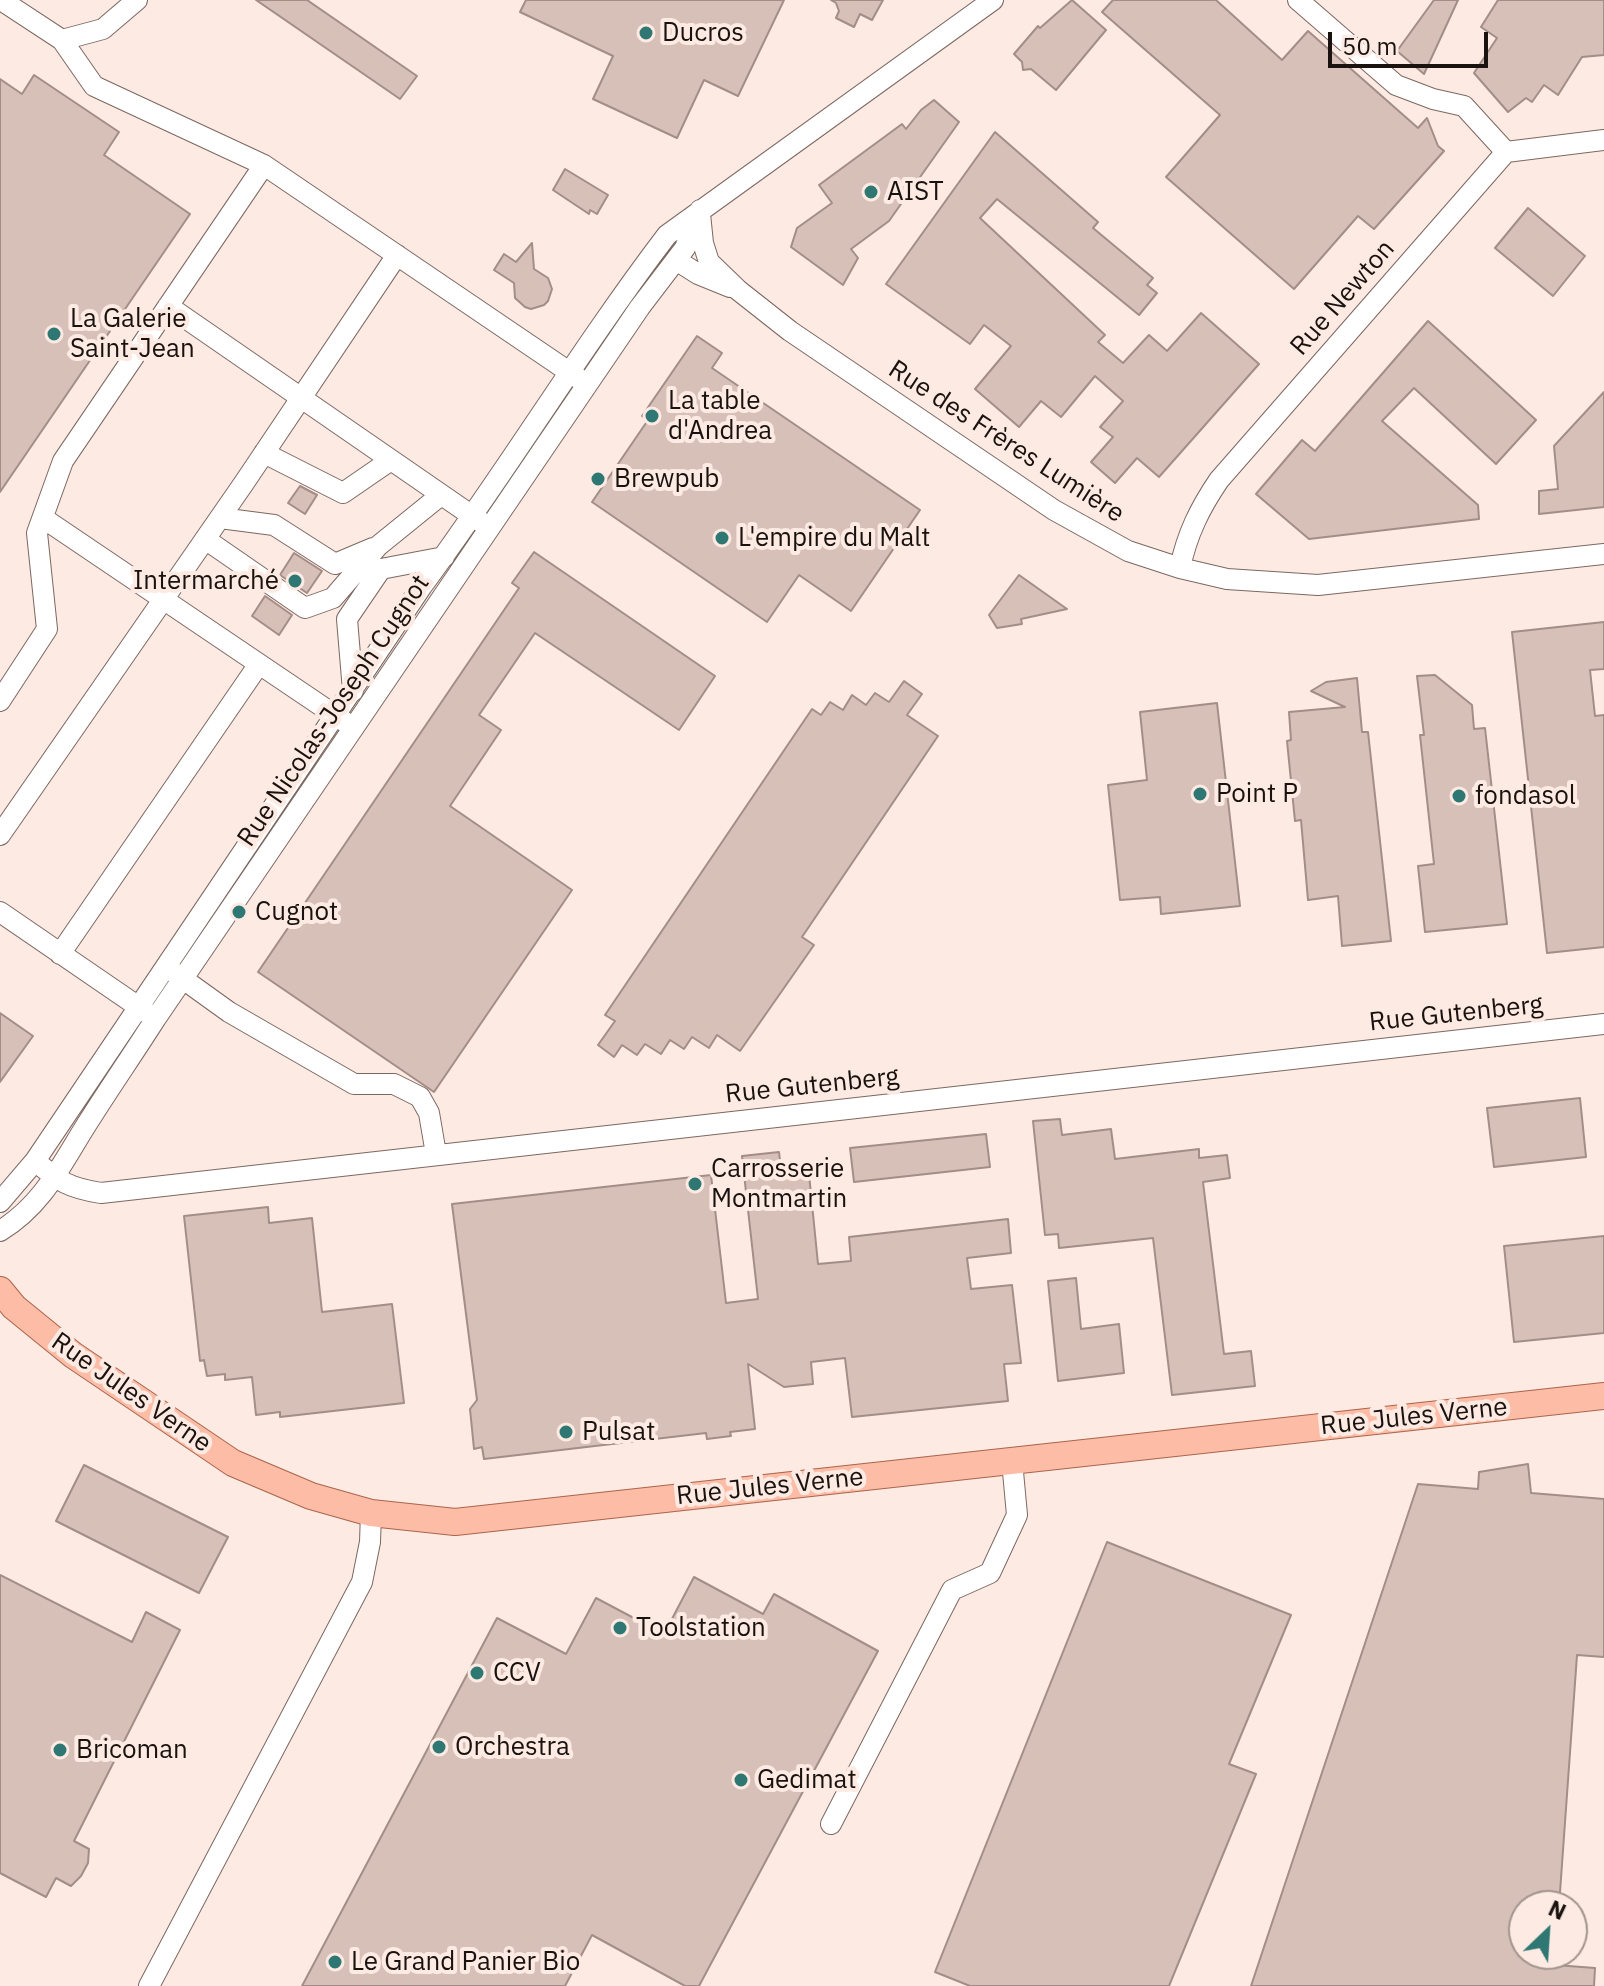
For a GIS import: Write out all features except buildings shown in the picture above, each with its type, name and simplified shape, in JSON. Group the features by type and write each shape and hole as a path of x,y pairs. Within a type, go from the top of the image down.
{"main road":[{"name":"Rue Jules Verne","path":"0,1290 14,1307 73,1355 233,1463 311,1496 371,1513 455,1522 1604,1396"}],"street":[{"path":"1,0 62,40 94,86 264,165 579,379"},
{"path":"62,40 103,29 137,0"},
{"name":"Rue Nicolas-Joseph Cugnot","path":"579,379 630,284 667,235 993,0"},
{"path":"1298,0 1396,85 1433,99 1464,106 1506,152 1604,140"},
{"name":"Rue Newton","path":"1180,568 1188,531 1219,480 1506,152"},
{"path":"0,701 47,629 37,533 63,461 264,165"},
{"name":"Rue Nicolas-Joseph Cugnot","path":"0,1231 21,1218 55,1178 156,1018 354,728 481,523 579,379 685,248 700,210"},
{"name":"Rue des Frères Lumière","path":"700,210 703,243 709,262 738,290 790,331 1054,510 1128,551 1227,579 1318,585 1604,554"},
{"path":"0,835 164,600 397,255"},
{"name":"Rue des Frères Lumière","path":"676,260 698,274 738,290"},
{"path":"168,306 481,523"},
{"path":"264,453 343,493 391,460"},
{"path":"205,539 305,608 333,598 378,546 441,495"},
{"path":"43,518 354,728"},
{"path":"220,518 274,525 335,564 378,546"},
{"name":"Rue Nicolas-Joseph Cugnot","path":"0,1202 35,1161 444,557 481,523"},
{"path":"353,691 347,619 381,569 444,557"},
{"path":"60,954 259,664"},
{"path":"0,912 137,1008 156,1018"},
{"path":"165,966 229,1012 354,1084 394,1084 420,1097 429,1113 436,1154"},
{"name":"Rue Gutenberg","path":"35,1161 55,1178 74,1188 101,1193 1604,1024"},
{"path":"831,1824 952,1590 990,1573 1017,1515 1012,1461"},
{"path":"149,1986 362,1582 370,1542 371,1513"}],"place":[{"name":"Ducros","path":"646,33"},
{"name":"AIST","path":"871,192"},
{"name":"La Galerie Saint-Jean","path":"54,334"},
{"name":"La table d'Andrea","path":"652,416"},
{"name":"Brewpub","path":"598,479"},
{"name":"L'empire du Malt","path":"722,538"},
{"name":"Intermarché","path":"295,581"},
{"name":"Point P","path":"1200,794"},
{"name":"fondasol","path":"1459,796"},
{"name":"Cugnot","path":"239,912"},
{"name":"Carrosserie Montmartin","path":"695,1184"},
{"name":"Pulsat","path":"566,1432"},
{"name":"Toolstation","path":"620,1628"},
{"name":"CCV","path":"477,1673"},
{"name":"Orchestra","path":"439,1747"},
{"name":"Bricoman","path":"60,1750"},
{"name":"Gedimat","path":"741,1780"},
{"name":"Le Grand Panier Bio","path":"335,1962"}]}
